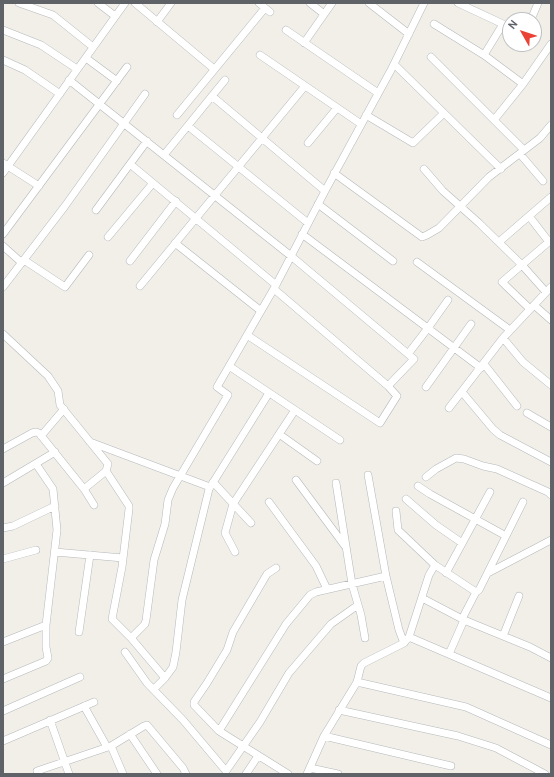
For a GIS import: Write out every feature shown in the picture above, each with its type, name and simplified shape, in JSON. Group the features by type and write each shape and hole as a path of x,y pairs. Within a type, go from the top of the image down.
{"street":[{"path":"19,3 53,15 93,47"},
{"path":"98,3 115,16"},
{"path":"3,173 5,164 60,94 125,3"},
{"path":"135,3 214,69"},
{"path":"157,22 171,3"},
{"path":"177,115 214,69 267,10 259,3"},
{"path":"310,3 324,14"},
{"path":"304,42 332,3"},
{"path":"369,3 408,34"},
{"path":"131,638 145,624 154,560 164,524 168,500 173,488 228,395 217,387 275,287 334,173 394,64 424,3"},
{"path":"458,3 503,24 484,55"},
{"path":"434,24 484,55 523,84"},
{"path":"3,30 41,45 77,69"},
{"path":"286,30 378,92"},
{"path":"494,120 523,84 551,44"},
{"path":"260,55 361,124"},
{"path":"431,57 494,120 522,152 543,181"},
{"path":"86,58 117,81"},
{"path":"3,60 25,70 60,94"},
{"path":"394,64 500,169"},
{"path":"3,234 127,68"},
{"path":"69,80 291,256 414,359 388,386"},
{"path":"164,155 225,80"},
{"path":"140,286 305,86"},
{"path":"3,287 65,206 145,94"},
{"path":"212,96 325,191"},
{"path":"308,143 337,108"},
{"path":"366,114 414,143 444,113"},
{"path":"188,126 308,223"},
{"path":"334,173 422,237 439,228 489,177 540,138 551,126"},
{"path":"96,210 147,141"},
{"path":"5,164 39,186"},
{"path":"130,164 196,218 388,386 397,396 380,422 248,335"},
{"path":"424,169 460,207 549,289 503,338 449,408"},
{"path":"108,237 153,183"},
{"path":"499,242 551,197"},
{"path":"130,261 176,201"},
{"path":"318,204 393,260"},
{"path":"529,216 550,241 502,282 532,307 551,320"},
{"path":"302,234 455,348 482,366 517,406"},
{"path":"175,243 261,311"},
{"path":"3,246 23,261 65,287 89,255"},
{"path":"417,262 510,330"},
{"path":"408,354 448,300"},
{"path":"426,387 471,324"},
{"path":"3,334 48,376 58,390 60,395 60,405 108,464 106,471 84,489"},
{"path":"503,338 523,362 551,385"},
{"path":"229,366 340,440"},
{"path":"462,392 493,429 500,435 551,462"},
{"path":"154,690 173,667 182,600 212,485 269,393"},
{"path":"41,436 64,410"},
{"path":"235,552 224,533 233,504 295,410"},
{"path":"527,413 551,427"},
{"path":"3,449 32,433 39,433 84,489 94,505"},
{"path":"279,434 317,461"},
{"path":"90,442 181,476 212,485 251,523"},
{"path":"3,483 55,452"},
{"path":"426,477 436,469 456,458 464,459 497,469 548,492 551,495"},
{"path":"3,680 46,661 48,658 46,647 46,624 57,530 51,485 36,464"},
{"path":"106,471 130,509 112,620 131,638 165,678"},
{"path":"368,475 386,576 399,630 404,643"},
{"path":"296,480 346,548"},
{"path":"336,483 352,584 365,638"},
{"path":"418,486 506,536"},
{"path":"446,573 490,492"},
{"path":"406,499 436,525 462,543"},
{"path":"269,502 316,566 327,589"},
{"path":"449,654 476,592 479,590 488,573 523,502"},
{"path":"3,528 13,526 55,506"},
{"path":"396,511 398,530 435,565 476,592"},
{"path":"488,573 551,540"},
{"path":"3,559 36,550"},
{"path":"55,552 123,558"},
{"path":"79,632 90,555"},
{"path":"335,774 308,771 324,736 357,682 361,666 364,663 404,643 409,637 429,575 435,565"},
{"path":"276,568 267,574 233,632 227,650 194,702 194,706 219,731 288,774"},
{"path":"219,731 286,624 310,595 327,589 386,576"},
{"path":"503,636 519,596"},
{"path":"422,598 463,619 551,658"},
{"path":"125,652 146,683 184,720 225,770 227,770 289,673 331,624 358,605"},
{"path":"3,642 46,624"},
{"path":"409,637 551,698"},
{"path":"3,711 80,677"},
{"path":"357,682 466,707 551,745"},
{"path":"3,741 94,702"},
{"path":"84,706 109,746 123,774"},
{"path":"339,710 458,736 496,748 545,774"},
{"path":"50,720 69,774"},
{"path":"37,771 109,746 147,725 183,768 186,774"},
{"path":"130,734 157,774"},
{"path":"324,736 451,766"},
{"path":"246,774 258,756"}]}
